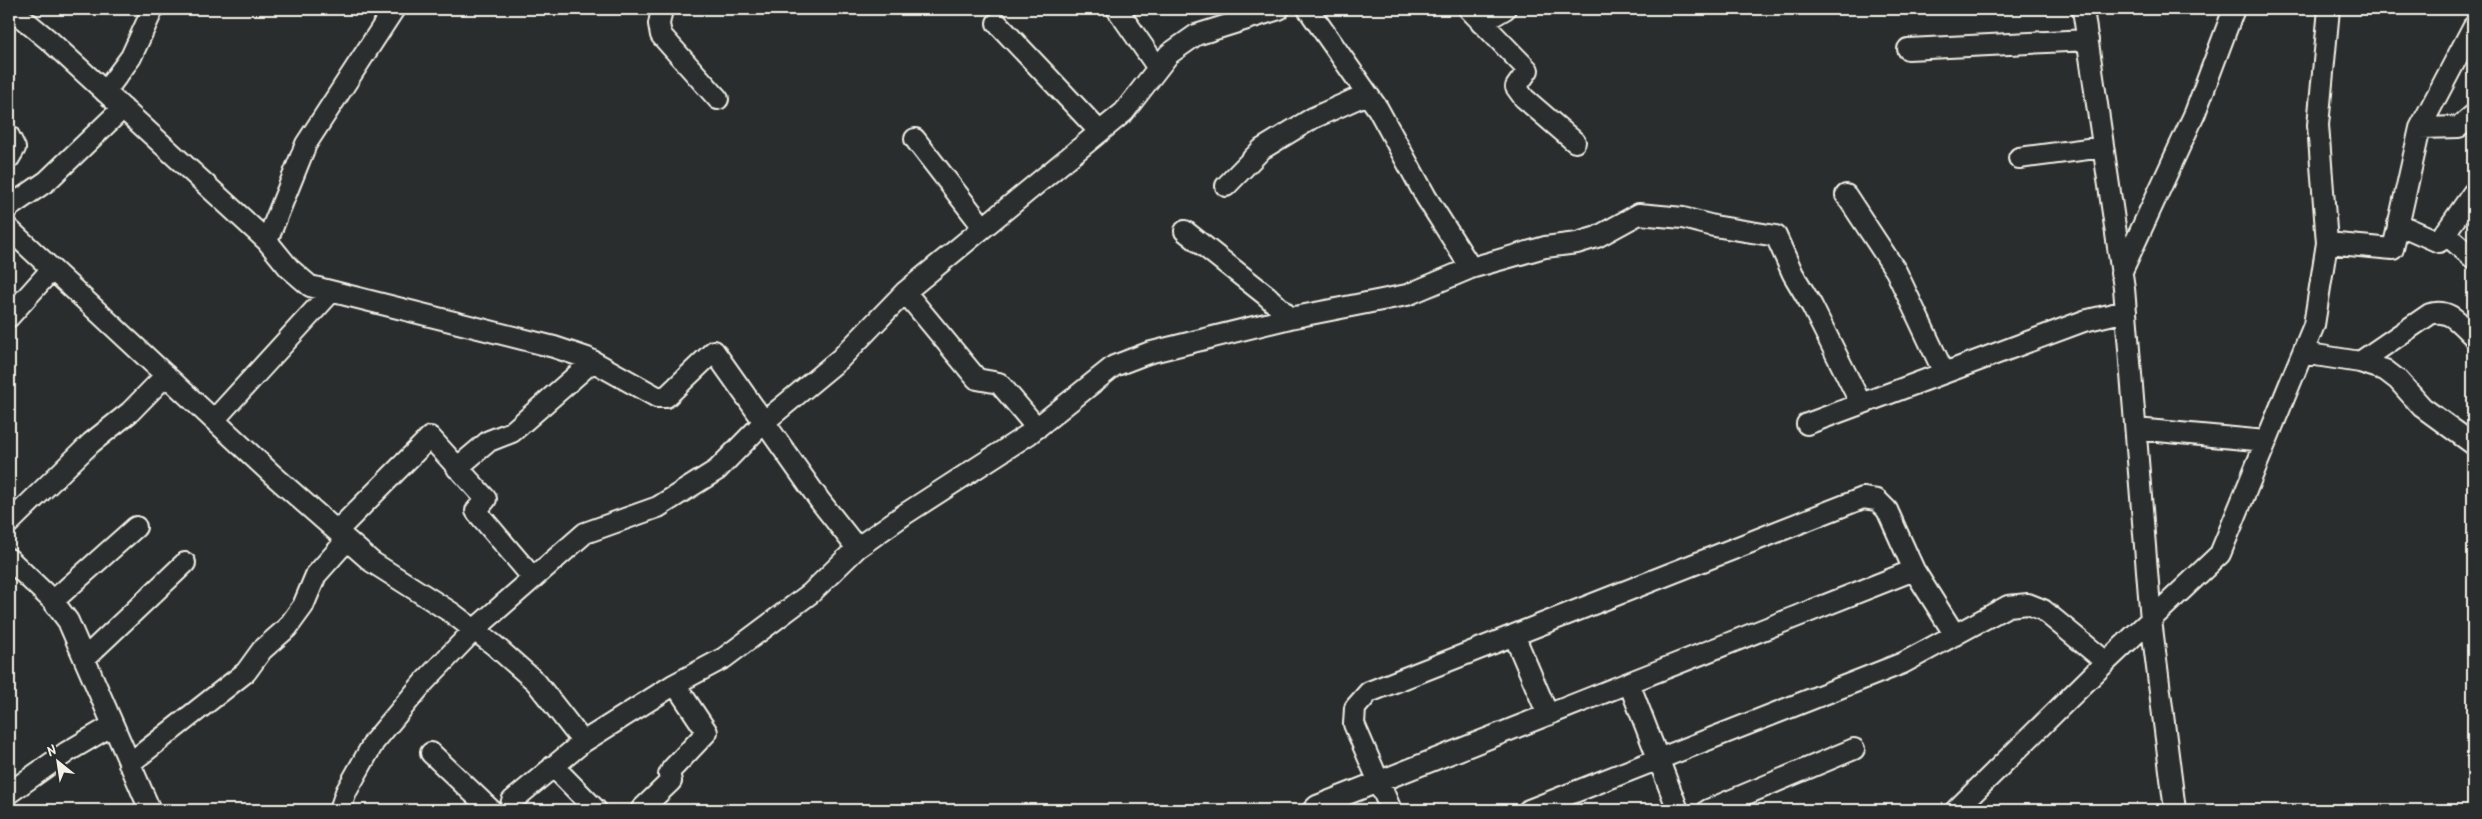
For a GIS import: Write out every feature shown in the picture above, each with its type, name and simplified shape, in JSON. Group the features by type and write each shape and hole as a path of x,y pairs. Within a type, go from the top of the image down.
{"street":[{"path":"11,9 105,92 268,242 289,268 310,286 554,347 593,361 657,397 666,397 714,351 820,501 858,548"},
{"path":"105,92 130,57 153,9"},
{"path":"662,9 658,24 661,35 718,99"},
{"path":"1117,9 1158,68"},
{"path":"340,810 346,792 374,742 424,682 474,630 585,533 658,507 718,470 764,422 840,359 905,292 1124,112 1169,54 1196,35 1279,9"},
{"path":"1308,9 1378,108 1426,197 1471,268"},
{"path":"1475,16 1504,9"},
{"path":"2084,9 2126,311 2151,620 2175,810"},
{"path":"2121,273 2195,113 2234,9"},
{"path":"1956,810 2106,662 2220,554 2314,325 2327,244 2318,125 2328,9"},
{"path":"268,242 306,144 388,11"},
{"path":"1475,16 1528,70 1516,87 1524,98 1575,142"},
{"path":"997,23 1100,132"},
{"path":"2327,244 2393,249 2420,128 2473,27"},
{"path":"1908,49 2088,40"},
{"path":"1226,186 1262,149 1313,118 1367,94"},
{"path":"9,206 47,180 122,108"},
{"path":"2420,128 2459,127 2473,115"},
{"path":"9,136 15,148 9,158"},
{"path":"915,139 983,227"},
{"path":"2019,158 2103,147"},
{"path":"2398,224 2439,242 2473,193"},
{"path":"1846,195 1896,271 1944,373"},
{"path":"510,810 512,801 583,742 676,684 724,658 803,599 858,548 904,514 1037,428 1114,366 1148,353 1290,318 1407,295 1471,268 1545,247 1576,243 1597,237 1639,214 1683,218 1714,226 1776,236 1793,274 1812,306 1861,404"},
{"path":"9,229 214,420 372,562 452,613 536,682 583,742"},
{"path":"1185,231 1267,296 1290,318"},
{"path":"2444,233 2473,258"},
{"path":"9,317 52,269"},
{"path":"214,420 331,292"},
{"path":"905,292 977,379 1000,383 1037,428"},
{"path":"1807,424 2084,321 2126,311"},
{"path":"2360,362 2430,314 2440,311 2449,314 2473,336"},
{"path":"2303,352 2360,362 2384,370 2398,380 2422,407 2473,444"},
{"path":"457,468 489,441 512,432 593,361"},
{"path":"9,523 91,443 130,412 166,375"},
{"path":"2136,429 2266,441"},
{"path":"129,764 246,672 262,650 287,628 303,606 316,575 342,536 430,437 486,499 476,511 533,578"},
{"path":"1391,810 1354,724 1355,708 1368,692 1863,498 1877,500 1887,510 1914,570 1955,635"},
{"path":"53,601 136,527"},
{"path":"9,559 53,601 68,621 85,658 111,726 150,810"},
{"path":"85,658 185,563"},
{"path":"1313,810 1317,806 1378,781 1914,570"},
{"path":"1529,810 1903,663 2008,606 2028,604 2043,610 2106,662"},
{"path":"1514,635 1548,715"},
{"path":"1629,683 1660,759 1678,810"},
{"path":"641,810 671,781 669,775 672,769 707,732 676,684"},
{"path":"9,793 67,752 111,726"},
{"path":"1708,810 1854,749"},
{"path":"432,752 491,810"},
{"path":"553,766 596,810"}]}
